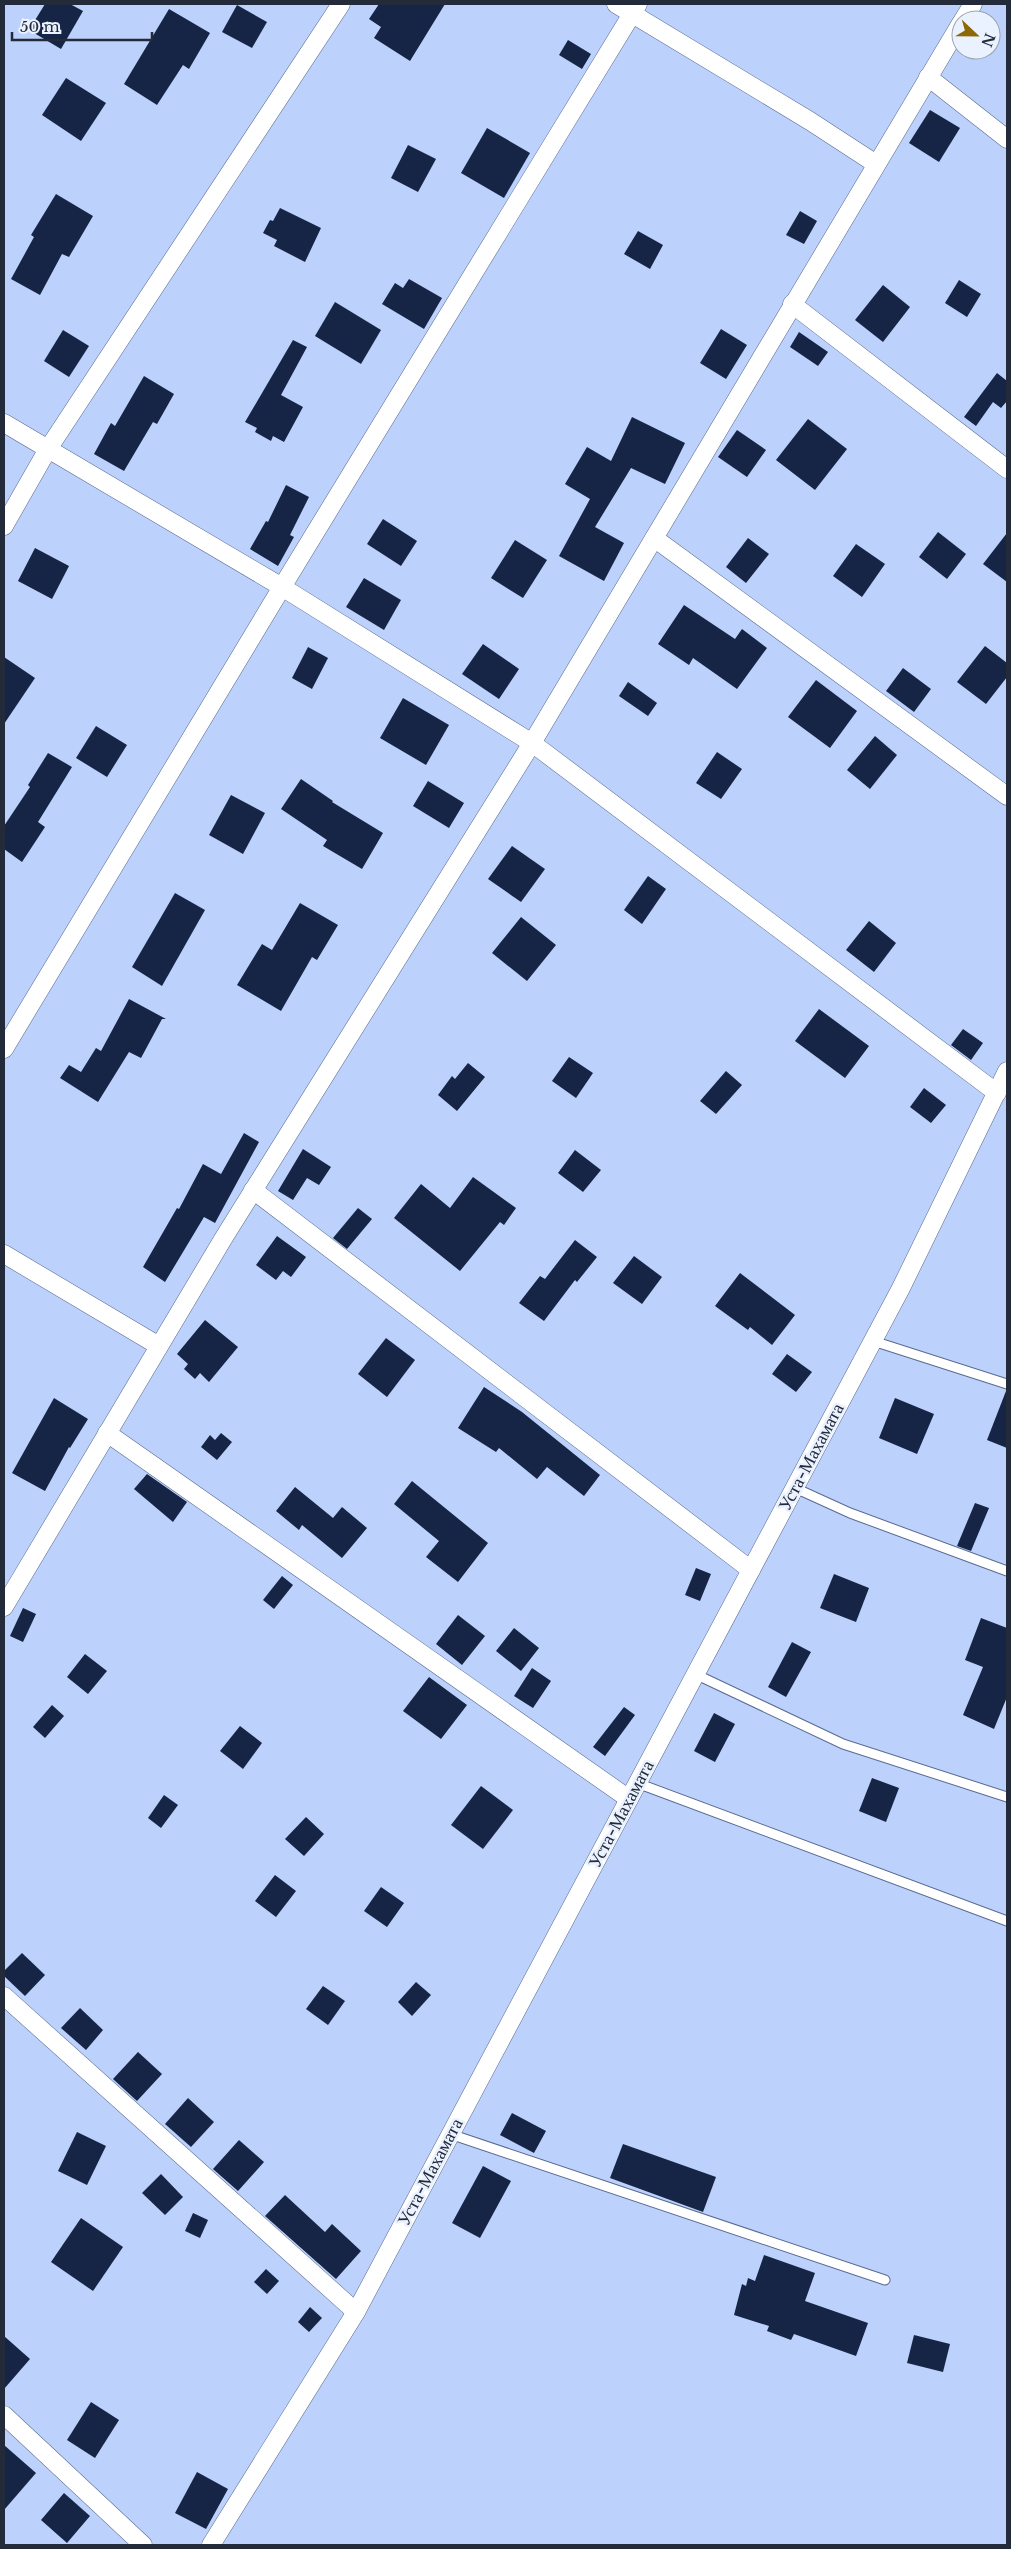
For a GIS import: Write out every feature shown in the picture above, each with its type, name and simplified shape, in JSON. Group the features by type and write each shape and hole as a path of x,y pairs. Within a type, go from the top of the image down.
{"street":[{"path":"4,526 48,449 342,4"},
{"path":"616,4 635,9 876,164"},
{"path":"4,1049 282,587 635,9"},
{"path":"4,1607 253,1190 532,743 951,40"},
{"path":"928,77 1007,139"},
{"path":"792,304 1007,469"},
{"path":"4,422 282,587 532,743 996,1093"},
{"path":"654,538 1007,796"},
{"name":"Уста-Махамата","path":"211,2545 356,2312 873,1341 1007,1071"},
{"path":"253,1190 751,1570"},
{"path":"4,1254 159,1346"},
{"path":"107,1433 629,1799"},
{"path":"4,1996 356,2312"},
{"path":"4,2415 144,2545"}],"lane":[{"path":"873,1341 1007,1384"},
{"path":"794,1488 850,1513 1007,1571"},
{"path":"695,1674 843,1744 1007,1796"},
{"path":"637,1783 1007,1921"},
{"path":"450,2134 885,2280"}],"building":[{"path":"45,4 70,4 83,11 61,49 29,30"},
{"path":"379,4 445,4 410,61 374,38 381,27 369,19"},
{"path":"237,5 267,22 252,48 222,32"},
{"path":"169,9 210,33 189,69 183,65 157,105 124,84"},
{"path":"568,40 591,54 582,69 559,55"},
{"path":"66,78 106,103 81,141 42,115"},
{"path":"930,110 960,128 939,162 909,143"},
{"path":"487,128 530,153 504,198 461,173"},
{"path":"408,145 436,159 418,192 391,178"},
{"path":"56,194 93,216 69,257 62,254 40,295 11,279 34,237 31,235"},
{"path":"280,208 321,228 305,262 274,246 277,240 263,233 270,220 273,221"},
{"path":"800,211 817,221 804,244 786,235"},
{"path":"638,231 663,245 650,269 624,254"},
{"path":"409,279 442,298 424,329 382,304 395,283 403,288"},
{"path":"959,280 981,294 967,317 945,303"},
{"path":"883,285 910,307 883,342 855,320"},
{"path":"335,302 381,330 361,364 315,336"},
{"path":"721,329 747,345 726,379 700,363"},
{"path":"63,330 89,346 69,377 44,361"},
{"path":"799,332 828,352 818,366 790,347"},
{"path":"293,340 307,347 281,395 303,407 284,442 273,436 271,441 255,432 257,428 245,422"},
{"path":"997,373 1007,381 1007,401 1001,408 993,402 976,426 964,417"},
{"path":"144,376 174,394 157,424 153,422 124,471 94,454 111,423 115,426"},
{"path":"632,417 685,443 665,484 631,468 595,527 624,543 604,581 559,556 590,499 565,484 587,447 611,461"},
{"path":"808,419 847,449 815,490 776,460"},
{"path":"737,430 766,450 747,477 718,457"},
{"path":"286,485 309,497 290,535 294,537 278,566 250,549 266,521 268,522"},
{"path":"383,519 417,541 401,566 367,544"},
{"path":"938,532 966,554 947,579 919,557"},
{"path":"1007,533 1007,582 983,564"},
{"path":"748,538 769,554 746,583 726,567"},
{"path":"515,540 547,560 523,598 491,578"},
{"path":"856,544 885,564 862,597 833,576"},
{"path":"35,548 69,566 52,599 18,581"},
{"path":"364,578 401,600 384,630 346,607"},
{"path":"684,605 735,639 742,629 767,648 737,689 693,658 689,665 658,644"},
{"path":"483,644 519,669 499,699 462,674"},
{"path":"985,646 1007,663 1007,677 986,704 957,682"},
{"path":"308,647 328,658 312,689 292,678"},
{"path":"4,657 35,678 4,724"},
{"path":"903,668 931,689 914,712 886,691"},
{"path":"816,680 857,711 830,748 788,717"},
{"path":"628,682 657,703 648,716 619,696"},
{"path":"403,698 449,725 426,765 380,738"},
{"path":"96,726 127,745 107,777 76,758"},
{"path":"875,736 897,755 870,789 847,770"},
{"path":"717,752 742,769 721,799 696,783"},
{"path":"48,753 72,767 38,822 45,827 22,862 4,849 4,826 30,787 28,785"},
{"path":"301,779 332,802 383,833 362,869 323,846 327,840 281,809"},
{"path":"428,781 464,803 449,828 413,806"},
{"path":"231,795 265,813 243,854 209,835"},
{"path":"512,846 545,869 521,902 488,879"},
{"path":"648,876 666,889 642,924 624,910"},
{"path":"175,893 205,910 162,986 132,967"},
{"path":"300,903 338,925 317,960 312,957 281,1011 237,985 262,944 272,950"},
{"path":"521,917 556,945 527,981 492,953"},
{"path":"869,921 896,943 874,972 846,950"},
{"path":"129,999 166,1019 162,1019 141,1058 129,1052 98,1102 60,1078 69,1065 81,1072 96,1048 101,1051"},
{"path":"819,1009 869,1046 845,1078 795,1041"},
{"path":"963,1029 983,1043 971,1060 951,1045"},
{"path":"569,1057 593,1073 576,1098 552,1081"},
{"path":"468,1063 485,1077 457,1111 438,1095 452,1076 455,1079"},
{"path":"726,1071 742,1085 716,1114 700,1101"},
{"path":"924,1088 946,1105 931,1123 910,1107"},
{"path":"244,1133 259,1142 215,1223 204,1217 165,1282 143,1267 177,1208 179,1209 203,1164 221,1174"},
{"path":"303,1149 331,1167 319,1185 307,1178 293,1200 278,1191"},
{"path":"575,1150 601,1170 583,1192 558,1173"},
{"path":"473,1177 516,1208 504,1225 500,1222 460,1271 394,1218 421,1184 450,1208"},
{"path":"358,1208 372,1219 347,1249 333,1238"},
{"path":"277,1236 306,1257 291,1277 283,1271 276,1280 256,1265"},
{"path":"575,1240 597,1257 577,1282 575,1280 544,1321 519,1303 540,1276 545,1279"},
{"path":"634,1256 662,1277 642,1304 613,1283"},
{"path":"740,1273 795,1315 772,1345 750,1327 748,1330 715,1306"},
{"path":"205,1320 238,1347 209,1382 200,1373 195,1379 184,1369 188,1364 177,1354"},
{"path":"386,1338 415,1360 387,1397 358,1374"},
{"path":"787,1354 812,1372 796,1392 772,1374"},
{"path":"484,1387 522,1412 600,1475 584,1496 547,1467 537,1479 499,1448 496,1452 458,1428"},
{"path":"1007,1392 1007,1448 987,1440"},
{"path":"54,1398 88,1419 69,1447 45,1491 12,1473"},
{"path":"895,1398 934,1414 917,1454 879,1438"},
{"path":"221,1433 232,1442 217,1460 201,1447 210,1435 215,1440"},
{"path":"147,1474 187,1502 173,1522 134,1489"},
{"path":"412,1481 488,1543 458,1582 426,1557 439,1541 394,1504"},
{"path":"295,1487 333,1518 342,1507 367,1528 342,1558 302,1525 299,1530 276,1511"},
{"path":"975,1503 989,1508 971,1551 957,1546"},
{"path":"696,1568 711,1574 700,1601 685,1595"},
{"path":"834,1574 869,1588 856,1622 820,1608"},
{"path":"282,1576 293,1585 274,1609 263,1600"},
{"path":"23,1608 36,1614 23,1642 10,1636"},
{"path":"458,1615 485,1636 462,1665 436,1644"},
{"path":"981,1618 1007,1628 1007,1697 994,1729 963,1715 983,1667 965,1660"},
{"path":"514,1628 539,1648 521,1671 496,1651"},
{"path":"792,1642 811,1652 786,1697 768,1687"},
{"path":"85,1654 107,1671 88,1694 67,1677"},
{"path":"532,1668 551,1681 533,1708 514,1696"},
{"path":"429,1677 467,1705 441,1739 403,1711"},
{"path":"52,1705 64,1716 45,1738 33,1727"},
{"path":"624,1707 635,1715 605,1756 593,1747"},
{"path":"714,1713 735,1724 715,1762 694,1751"},
{"path":"240,1726 262,1743 243,1769 220,1751"},
{"path":"872,1778 899,1788 886,1822 859,1811"},
{"path":"481,1786 513,1810 483,1849 451,1825"},
{"path":"164,1795 178,1805 161,1828 148,1818"},
{"path":"306,1817 324,1834 304,1856 285,1839"},
{"path":"275,1875 296,1891 276,1917 255,1901"},
{"path":"381,1887 404,1903 387,1927 364,1911"},
{"path":"22,1953 45,1975 25,1996 4,1976 4,1971"},
{"path":"416,1982 431,1995 412,2016 398,2002"},
{"path":"323,1986 345,2001 328,2025 306,2009"},
{"path":"80,2008 103,2030 86,2050 61,2028"},
{"path":"138,2052 162,2074 137,2101 113,2079"},
{"path":"188,2098 214,2122 191,2147 165,2124"},
{"path":"512,2113 546,2131 534,2153 500,2135"},
{"path":"77,2132 106,2146 87,2185 58,2171"},
{"path":"239,2140 264,2162 238,2191 213,2169"},
{"path":"623,2144 716,2177 703,2212 610,2178"},
{"path":"483,2166 511,2181 480,2238 452,2223"},
{"path":"161,2174 183,2197 165,2215 142,2193"},
{"path":"285,2195 325,2232 332,2224 361,2251 336,2279 265,2216"},
{"path":"193,2213 208,2220 200,2238 185,2231"},
{"path":"81,2218 123,2247 93,2291 51,2262"},
{"path":"764,2255 815,2273 805,2301 868,2323 856,2356 794,2334 791,2340 767,2331 769,2326 734,2315 742,2284 746,2286 748,2278 755,2281"},
{"path":"266,2269 279,2281 267,2294 254,2282"},
{"path":"310,2307 322,2318 309,2332 298,2322"},
{"path":"914,2335 950,2344 943,2372 907,2363"},
{"path":"4,2336 30,2359 4,2389"},
{"path":"91,2402 119,2420 95,2458 67,2440"},
{"path":"4,2445 36,2473 4,2510"},
{"path":"197,2472 228,2489 206,2529 175,2513"},
{"path":"64,2493 90,2516 67,2543 41,2520"}]}
